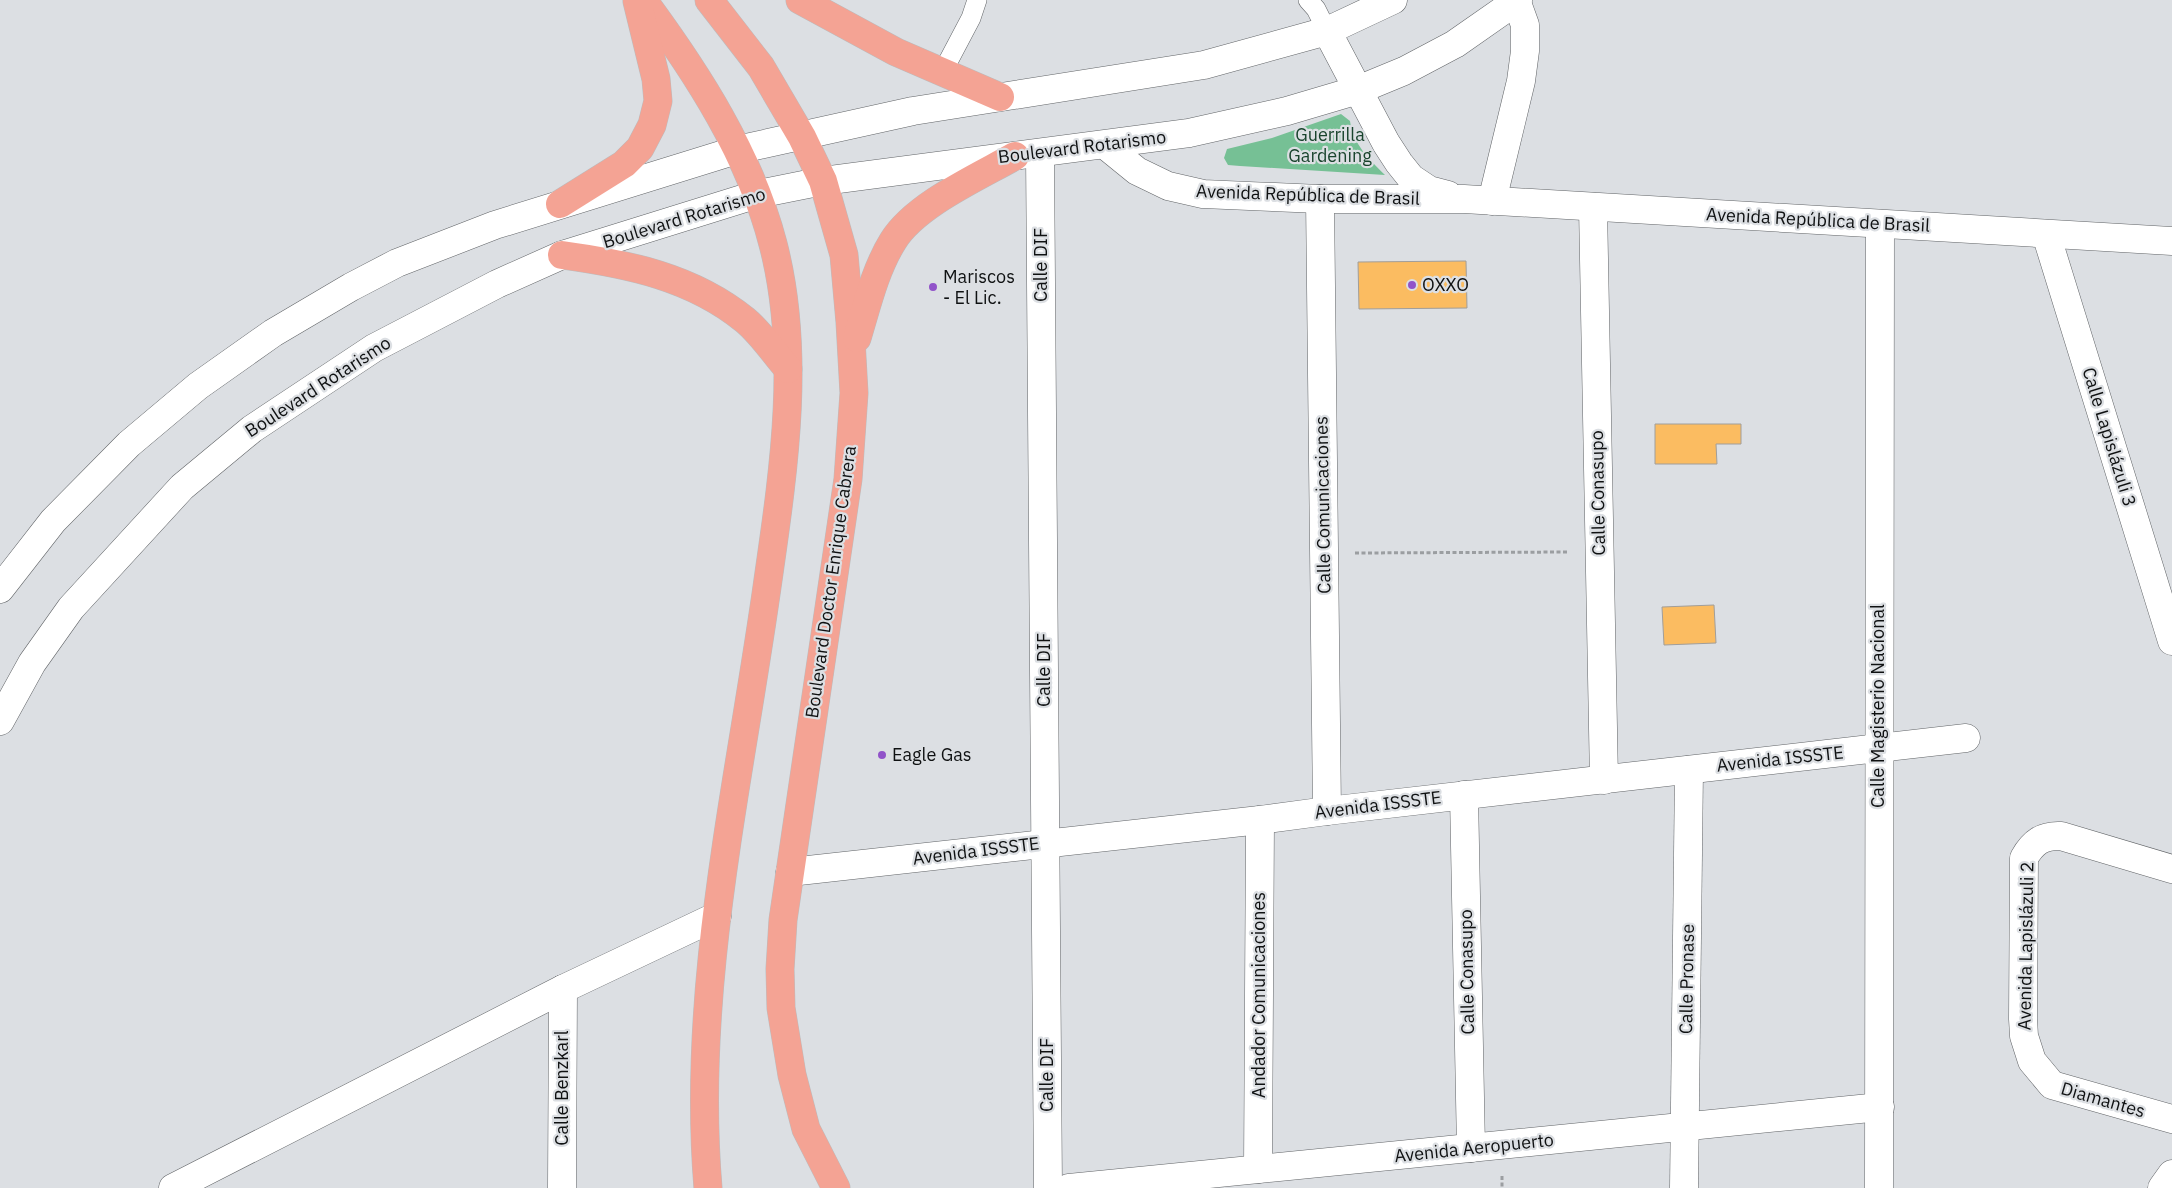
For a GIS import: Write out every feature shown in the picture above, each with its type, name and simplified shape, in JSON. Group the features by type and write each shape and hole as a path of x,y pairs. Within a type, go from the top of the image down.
{"main road":[{"path":"560,204 624,164 640,148 652,125 658,101 656,79 636,0"},
{"path":"643,0 671,37 702,86 737,150 758,194 773,245 782,292 788,369 777,519 717,916 704,1062 704,1140 708,1188"},
{"name":"Boulevard Doctor Enrique Cabrera","path":"709,0 761,67 802,137 823,181 844,254 854,393 848,479 783,920 780,969 781,1008 792,1075 806,1129 836,1188"},
{"path":"800,0 896,52 1000,97"},
{"path":"852,354 882,263 894,240 906,224 924,209 1028,154"},
{"path":"562,255 647,270 681,282 714,298 746,320 788,369"}],"street":[{"path":"0,589 53,521 129,444 198,386 273,333 351,287 398,263 495,225 737,150 913,111 1204,65 1327,31 1393,0"},
{"path":"1492,201 1521,81 1525,51 1525,25 1517,0"},
{"name":"Boulevard Rotarismo","path":"0,721 32,663 71,608 182,487 252,428 374,348 497,284 562,255 758,194 823,181 1189,133 1287,111 1358,90 1404,72 1455,44 1517,0"},
{"name":"Avenida República de Brasil","path":"1327,31 1386,143 1411,178 1429,190 1464,199"},
{"name":"Avenida República de Brasil","path":"1105,145 1137,171 1168,186 1203,194 1320,199 1464,199 2172,241"},
{"name":"Calle DIF","path":"1028,154 1046,843 1048,1188"},
{"name":"Calle Comunicaciones","path":"1320,199 1327,811"},
{"name":"Calle Conasupo","path":"1593,207 1604,780"},
{"name":"Calle Magisterio Nacional","path":"1880,224 1878,748 1880,1188"},
{"name":"Calle Lapislázuli 3","path":"2046,234 2172,641"},
{"name":"Avenida ISSSTE","path":"790,872 1260,820 1966,738"},
{"name":"Calle Pronase","path":"1684,1188 1689,770"},
{"name":"Calle Conasupo","path":"1464,795 1471,1148"},
{"name":"Andador Comunicaciones","path":"1258,1169 1260,820"},
{"name":"Avenida Lapislázuli 2","path":"2039,1072 2028,1049 2023,1018 2024,858 2029,849 2038,841 2050,835 2061,836 2172,869"},
{"path":"173,1188 563,989 717,916"},
{"name":"Calle Benzkarl","path":"562,1188 563,989"},
{"name":"Diamantes","path":"2039,1072 2052,1085 2172,1120"},
{"name":"Avenida Aeropuerto","path":"1069,1188 1880,1107"},
{"path":"2162,1188 2172,1174"}],"lane":[{"path":"942,72 971,18 978,0"},
{"path":"1308,0 1316,9 1327,31"}],"path":[{"path":"1324,553 1599,552"}],"green space":[{"name":"Guerrilla Gardening","path":"1341,114 1350,121 1354,137 1363,151 1385,175 1228,165 1224,158 1227,149 1272,138"}],"building":[{"name":"OXXO","path":"1466,261 1467,308 1359,309 1358,262"},
{"path":"1655,424 1741,424 1741,444 1716,444 1717,464 1655,464"},
{"path":"1714,605 1716,643 1664,645 1662,607"}],"place":[{"name":"OXXO","path":"1412,285"},
{"name":"Mariscos - El Lic.","path":"933,287"},
{"name":"Eagle Gas","path":"882,755"}]}
